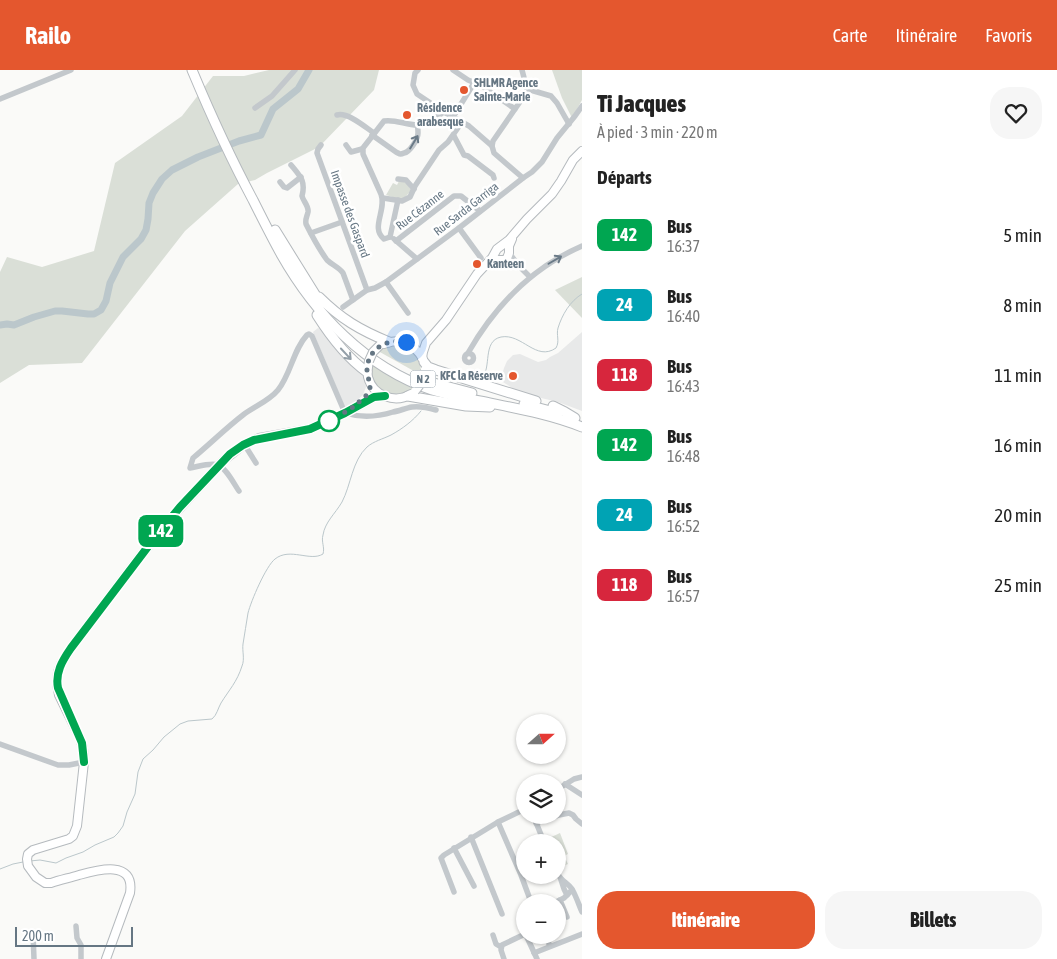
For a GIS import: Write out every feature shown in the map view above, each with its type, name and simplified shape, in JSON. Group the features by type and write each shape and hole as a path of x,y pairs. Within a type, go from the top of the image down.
{"highway":[{"name":"N 2","path":"196,73 281,254 317,308 352,344 377,362 403,377 432,390 520,409 560,419 582,427"},
{"name":"N 2","path":"263,214 324,308 348,333 386,361 409,374 460,391 542,408 578,419"},
{"path":"281,254 322,323 349,357 367,372"},
{"path":"306,280 319,297 338,315 370,334 389,342"},
{"path":"424,363 436,370 554,407 578,419"},
{"path":"412,394 466,406 520,409"}],"main road":[{"path":"424,363 413,346 406,342 389,342 380,345 373,352 367,372 374,389 385,396 401,398 412,394 424,378 424,363 423,352 426,343 446,320 484,261 503,254 514,235 552,194 573,160 582,151"},
{"path":"413,346 433,334"},
{"path":"354,408 367,394 371,384"},
{"path":"106,959 130,893 130,882 124,873 114,869 98,870 45,883 36,878 27,861 28,854 34,850 66,841 72,836 79,816 84,762 82,743 58,688 57,674 61,664 139,558 180,507 230,454 244,444 259,438 310,429 374,397 385,396"}],"street":[{"path":"0,99 71,70"},
{"path":"255,108 272,96 295,70"},
{"path":"418,70 415,73 413,85 417,94 469,126 492,146"},
{"path":"453,70 515,109"},
{"path":"522,70 527,89 526,93 493,141 492,146 494,153 523,178"},
{"path":"453,117 477,84"},
{"path":"527,89 551,96 569,124"},
{"name":"Rue Sarda Garriga","path":"342,307 367,290 386,282 532,172 542,162 557,138 582,106"},
{"path":"346,145 351,152 362,149 382,123 387,120 417,125 426,123 444,112"},
{"path":"337,115 343,114 360,124 400,154 408,152 417,137 417,125"},
{"path":"383,198 402,201 410,197 439,150 454,136 462,122"},
{"path":"454,136 464,155 493,175 494,178"},
{"name":"Impasse des Gaspard","path":"321,145 317,152 367,290"},
{"path":"362,149 383,198 378,230 382,238 390,237"},
{"path":"291,165 304,186 302,196 308,208 305,218 306,224 326,258 343,273 353,300"},
{"path":"280,182 284,187 288,188 300,177"},
{"path":"398,179 406,180 414,189"},
{"name":"Rue Cézanne","path":"396,241 456,195 461,196 480,211"},
{"path":"390,237 398,200"},
{"path":"311,233 342,222"},
{"path":"460,228 484,261"},
{"path":"390,237 418,259"},
{"path":"468,353 496,310 512,293 530,277 558,257 582,246"},
{"path":"503,254 510,262 520,267 530,277"},
{"path":"386,282 408,313"},
{"path":"238,491 227,473 219,465 203,465 190,468 193,458 244,414 277,392 295,354 309,334 312,336 345,413 357,416 370,416 392,413 413,407 436,410"},
{"path":"244,444 256,463"},
{"path":"0,744 58,765 84,762"},
{"path":"566,783 574,779 582,778"},
{"path":"566,785 582,795"},
{"path":"454,892 441,858 471,837 516,813"},
{"path":"566,814 571,814 582,824"},
{"path":"498,822 528,894"},
{"path":"471,837 502,914"},
{"path":"454,848 474,886"},
{"path":"566,883 570,886 570,893 582,912"},
{"path":"566,896 570,893"},
{"path":"76,926 81,959"},
{"path":"33,933 34,959"},
{"path":"529,944 534,957 550,946 582,934"},
{"path":"493,935 496,944 501,947 504,959"},
{"path":"501,947 516,938"}],"shaded area":[{"path":"269,70 379,70 374,90 319,147 255,180 238,184 185,231 82,363 29,365 0,383 0,272 7,257 42,267 94,251 115,163 182,116 213,76 244,76"},
{"path":"552,70 582,70 582,100 572,118 562,98"},
{"path":"399,181 406,182 411,190 408,194 400,199 386,195 393,183 397,185"},
{"path":"582,277 582,318 555,290"},
{"path":"318,328 322,330 342,357 362,374 364,378 366,387 363,395 345,407 313,332"},
{"path":"582,332 582,411 558,402 520,393 503,382 504,368 507,361 513,355 520,354 538,362 546,360 558,353"},
{"path":"394,344 407,347 415,352 420,362 421,375 378,351 385,346"},
{"path":"371,363 415,386 403,395 398,396 386,393 376,386 373,381"}],"waterway":[{"path":"0,325 14,325 55,311 94,314 101,310 106,301 110,283 123,257 141,239 146,230 149,203 162,179 172,170 198,157 239,141 261,135 273,109 298,89 309,70"},
{"path":"482,378 487,368 491,344 501,337 516,339 542,352 556,348 558,343 557,333 562,318 570,304 582,294"},
{"path":"30,861 40,860 56,863 83,852 114,837 118,833 123,826 135,794 138,772 143,759 164,737 180,724 188,721 212,719 235,681 243,663 243,644 247,617 259,584 271,563 275,559 287,554 312,556 323,554 324,530 342,502 355,466 362,453 373,443 403,427 421,411"},
{"path":"0,869 23,862"}],"bus line":[{"name":"142","path":"84,762 82,743 59,694 57,679 61,664 145,550 180,507 230,454 243,445 259,438 310,429 374,397 385,396"}],"place":[{"name":"SHLMR Agence Sainte-Marie","path":"464,90"},
{"name":"Résidence arabesque","path":"407,115"},
{"name":"Kanteen","path":"477,264"},
{"name":"KFC la Réserve","path":"513,376"}],"route":[{"path":"329,421 354,408 368,393 371,384 367,372 373,352 380,345 389,342 406,342"}]}
